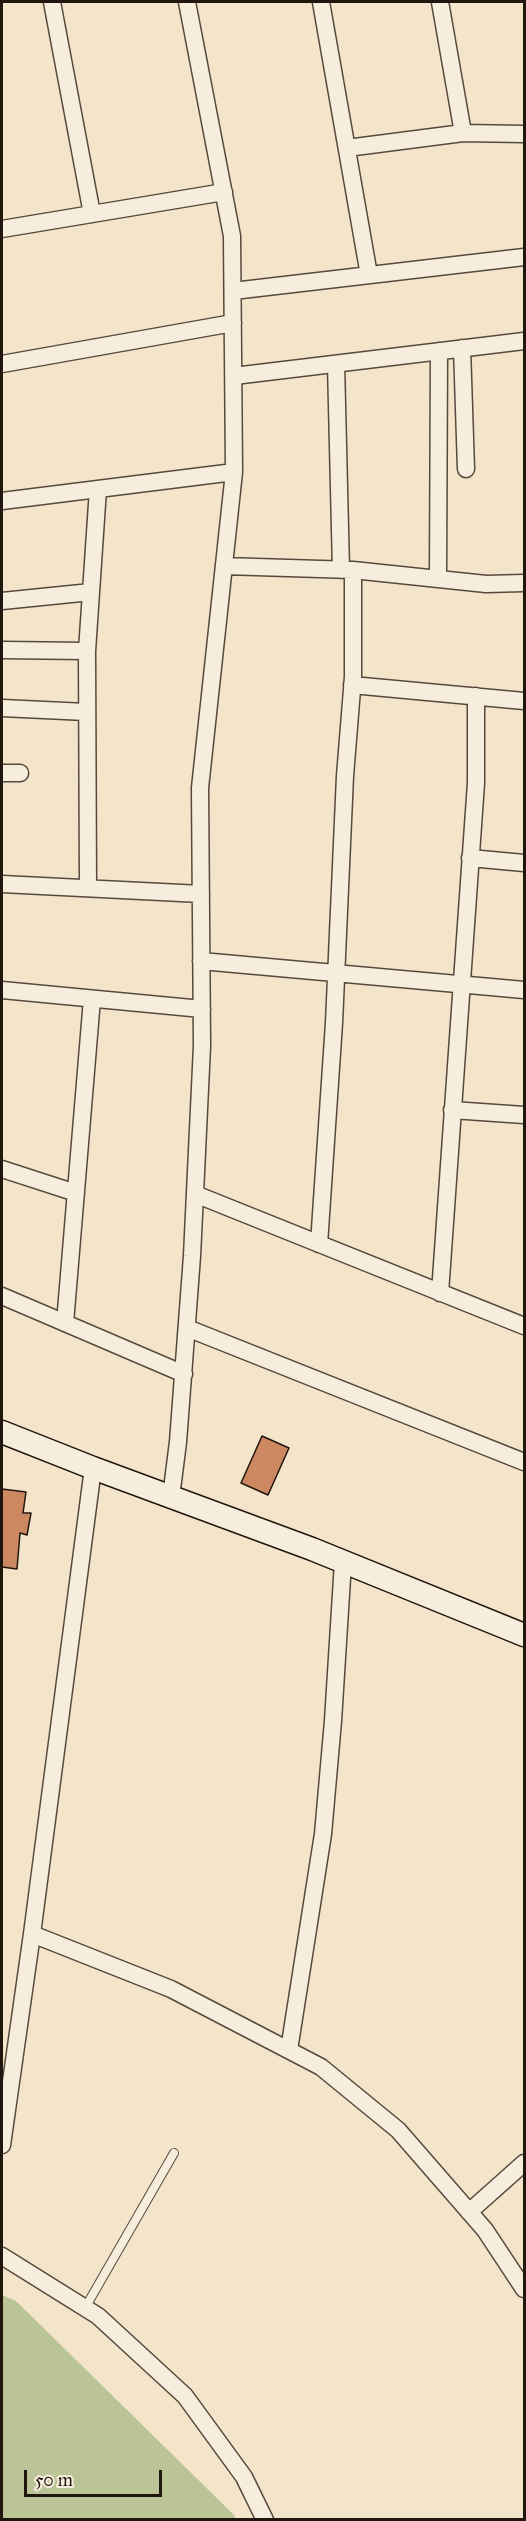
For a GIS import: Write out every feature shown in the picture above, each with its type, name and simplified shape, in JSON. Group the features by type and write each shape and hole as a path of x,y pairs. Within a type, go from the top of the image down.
{"street":[{"path":"52,2 92,214"},
{"path":"171,1497 184,1374 195,1194 202,1009 200,788 234,472 232,236 187,2"},
{"path":"321,2 369,275"},
{"path":"440,2 463,133"},
{"path":"347,148 463,133 525,134"},
{"path":"2,229 224,192"},
{"path":"233,291 525,257"},
{"path":"2,364 233,323"},
{"path":"234,376 525,340"},
{"path":"462,348 466,469"},
{"path":"438,579 439,351"},
{"path":"320,1244 345,776 352,686 336,364"},
{"path":"2,501 234,472"},
{"path":"88,888 87,651 98,489"},
{"path":"224,566 347,570 486,584 525,583"},
{"path":"2,601 91,592"},
{"path":"2,650 87,651"},
{"path":"352,686 525,701"},
{"path":"440,1293 476,783 476,696"},
{"path":"2,708 86,712"},
{"path":"2,773 20,772"},
{"path":"470,858 525,863"},
{"path":"2,884 201,894"},
{"path":"201,961 525,990"},
{"path":"2,990 202,1009"},
{"path":"65,1323 92,999"},
{"path":"452,1110 525,1115"},
{"path":"2,1169 76,1193"},
{"path":"195,1194 525,1326"},
{"path":"2,1296 184,1374"},
{"path":"187,1328 525,1462"},
{"path":"2,1432 343,1562 525,1635"},
{"path":"2,2145 93,1468"},
{"path":"289,2050 323,1834 343,1562"},
{"path":"32,1934 171,1989 321,2067 398,2130 504,2255 525,2289"},
{"path":"469,2212 525,2163"},
{"path":"2,2256 98,2316 185,2396 244,2477 265,2520"}],"lane":[{"path":"85,2308 174,2153"}],"green space":[{"path":"2,2295 16,2301 236,2519 2,2519"}],"building":[{"path":"262,1436 289,1448 268,1495 241,1483"},
{"path":"2,1489 26,1492 23,1513 31,1513 27,1535 20,1533 17,1569 2,1567"}]}
